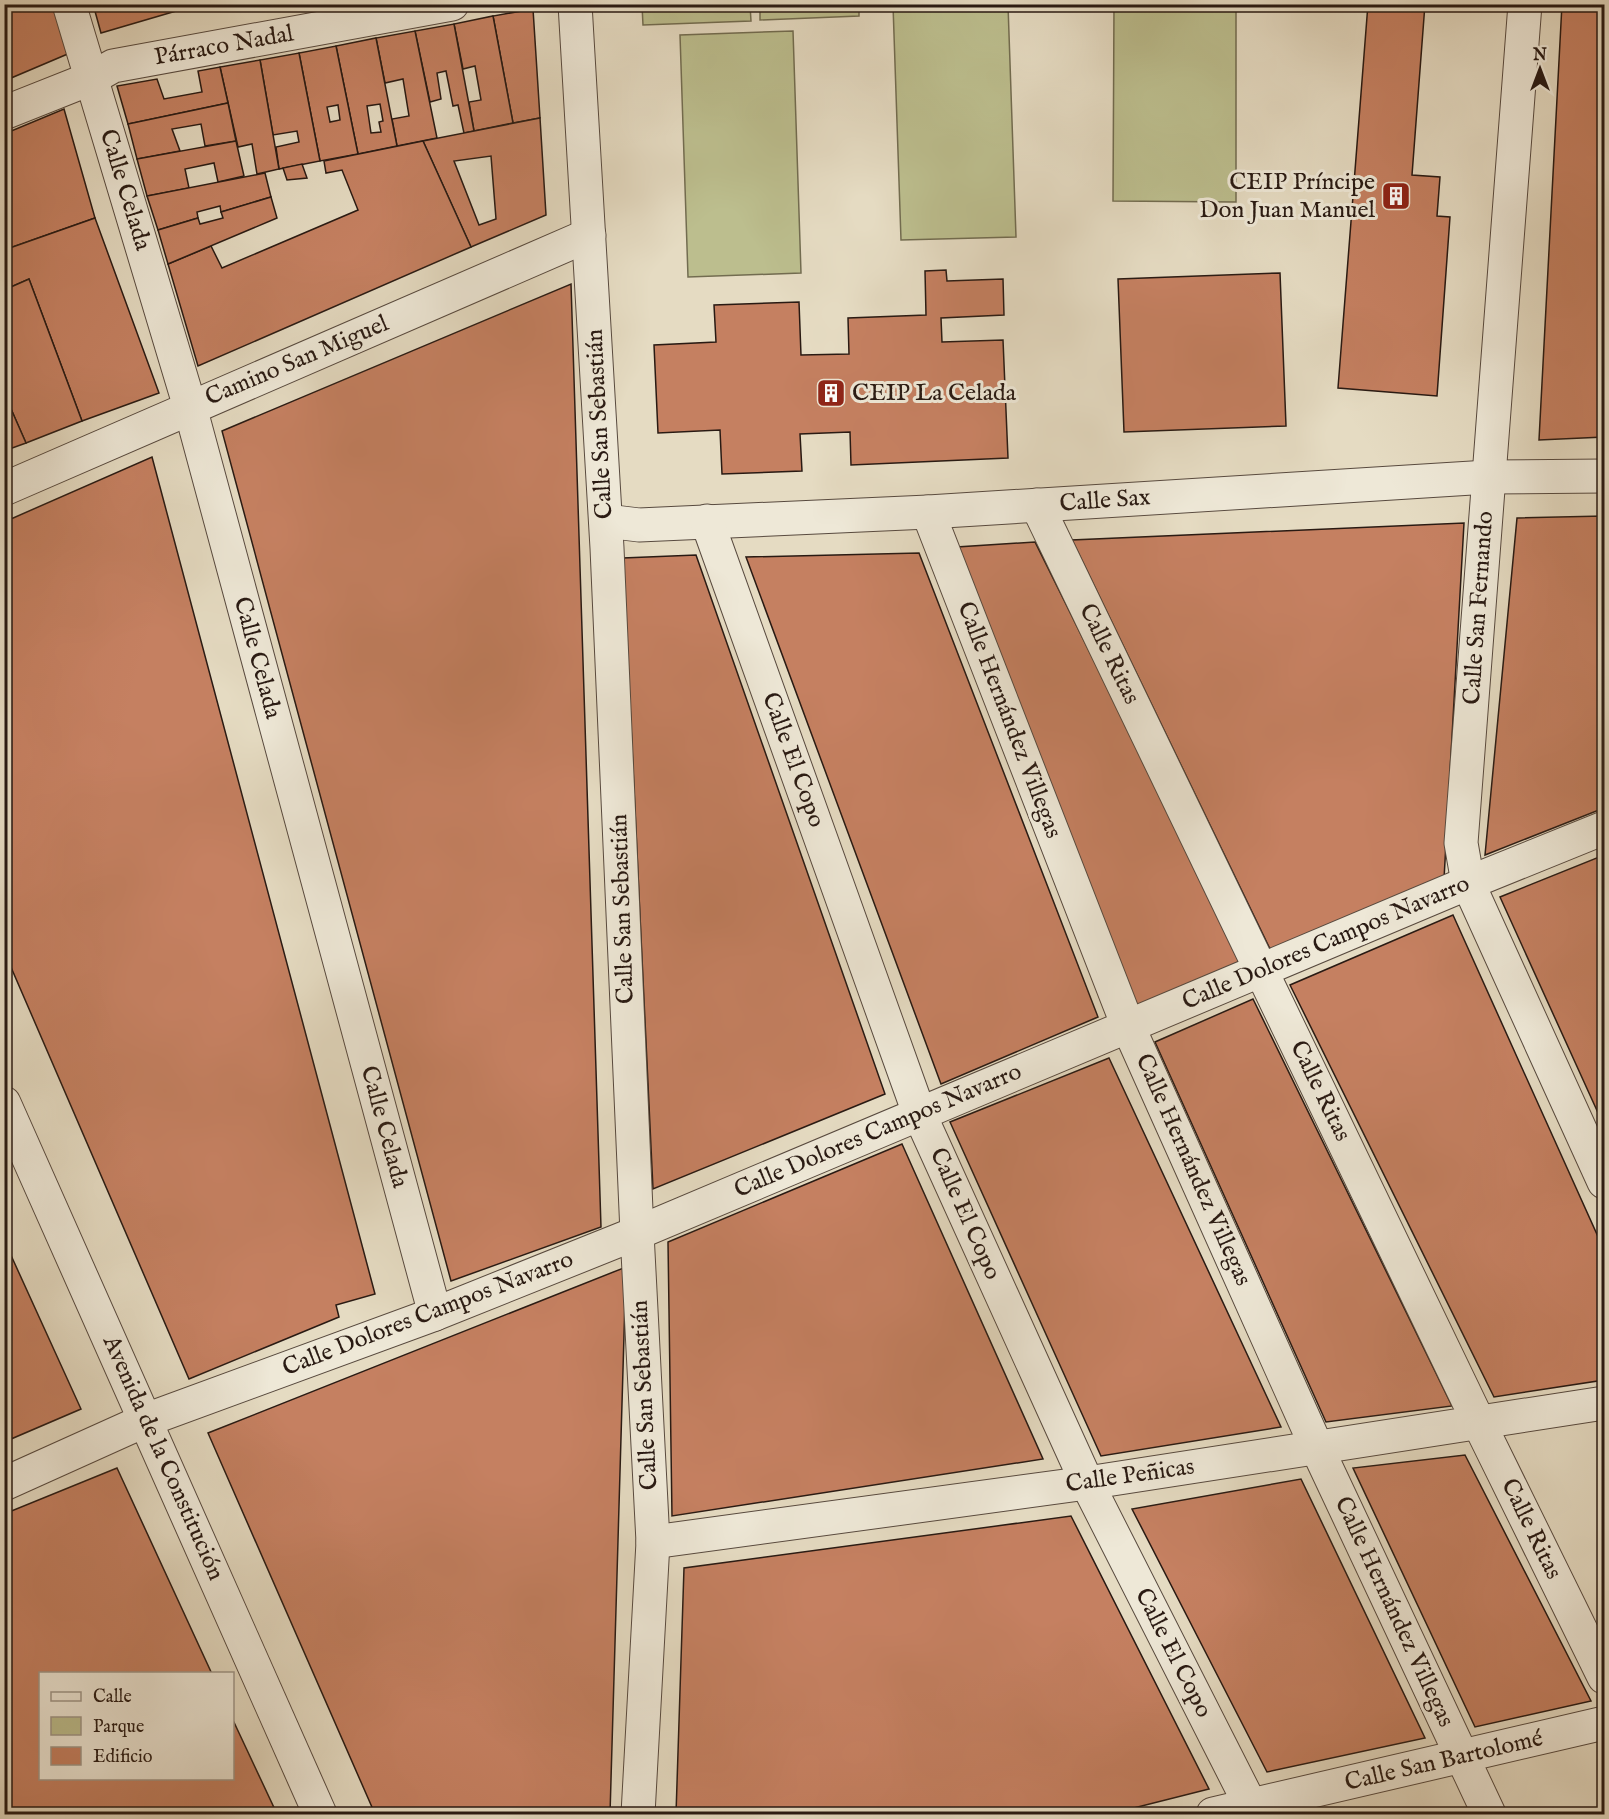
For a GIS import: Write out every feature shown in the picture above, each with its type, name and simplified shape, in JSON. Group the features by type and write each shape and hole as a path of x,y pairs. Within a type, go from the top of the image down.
{"street":[{"name":"Calle Celada","path":"69,4 190,407 435,1314"},
{"name":"Párraco Nadal","path":"4,113 92,78 113,66 452,4"},
{"name":"Calle San Sebastián","path":"575,4 606,521 653,1542 638,1815"},
{"name":"Calle San Fernando","path":"1525,4 1461,843 1468,883 1605,1182"},
{"name":"Camino San Miguel","path":"4,489 589,236"},
{"name":"Calle Sax","path":"606,521 639,525 928,512 1488,477 1605,476"},
{"name":"Calle Ritas","path":"1037,505 1479,1423 1605,1677"},
{"name":"Calle Hernández Villegas","path":"928,512 1128,1026 1317,1448 1489,1815"},
{"name":"Calle El Copo","path":"707,521 919,1113 1087,1483 1253,1810"},
{"name":"Calle Dolores Campos Navarro","path":"4,1484 146,1420 435,1314 637,1233 1262,969 1605,828"},
{"name":"Avenida de la Constitución","path":"4,1103 320,1815"},
{"name":"Calle Peñicas","path":"653,1542 1087,1483 1605,1403"},
{"name":"Calle San Bartolomé","path":"1214,1815 1253,1810 1605,1723"}],"green space":[{"path":"642,5 750,5 751,21 643,25"},
{"path":"760,5 859,5 859,16 760,20"},
{"path":"893,5 1008,5 1016,237 901,240"},
{"path":"1114,5 1236,5 1236,202 1113,201"},
{"path":"793,31 801,273 688,277 680,35"}],"building":[{"path":"4,4 54,4 70,53 4,81"},
{"path":"93,4 200,4 101,33"},
{"name":"CEIP Príncipe Don Juan Manuel","path":"1368,4 1425,4 1412,175 1440,177 1437,216 1450,217 1437,396 1338,388"},
{"path":"1562,4 1604,4 1604,437 1539,440"},
{"path":"533,9 540,118 513,123 493,16"},
{"path":"493,16 513,123 474,131 469,102 481,100 475,66 463,69 454,24"},
{"path":"454,24 474,131 464,133 458,105 453,106 446,71 437,73 441,99 430,102 415,31"},
{"path":"415,31 437,138 397,146 392,119 409,116 403,79 385,83 376,38"},
{"path":"376,38 397,146 358,154 336,46","holes":["380,104 383,121 379,122 381,132 371,133 367,106"]},
{"path":"336,46 358,154 320,161 299,53","holes":["338,105 340,120 330,122 327,107"]},
{"path":"299,53 320,161 279,169 276,147 299,142 297,131 273,135 260,60"},
{"path":"260,60 279,169 257,174 252,144 238,147 220,67"},
{"path":"220,67 228,103 128,124 117,86 157,79 164,99 202,92 198,71"},
{"path":"228,103 236,141 205,146 201,124 172,129 180,151 137,159 128,124"},
{"path":"64,109 95,218 4,250 4,134"},
{"path":"540,118 546,215 471,247 423,141","holes":["491,156 496,219 479,225 454,161"]},
{"path":"236,141 244,176 218,182 214,163 185,169 189,188 147,196 137,159"},
{"path":"423,141 471,247 198,366 168,264 211,246 222,268 358,210 342,170 326,173 324,161"},
{"path":"302,164 307,178 287,180 283,168"},
{"path":"265,173 271,197 221,212 220,206 197,212 198,218 158,230 147,196"},
{"path":"271,197 277,218 168,264 158,230 198,218 200,224 223,218 221,212"},
{"path":"95,218 159,393 82,421 29,279 4,290 4,250"},
{"name":"CEIP La Celada","path":"946,270 947,281 1003,279 1004,315 941,318 942,342 1003,340 1008,458 851,465 850,432 800,434 802,471 722,474 720,430 658,433 654,345 716,342 714,305 799,302 801,355 849,354 848,318 926,315 925,271"},
{"path":"1280,273 1286,426 1124,432 1118,279"},
{"path":"29,279 82,421 26,443 4,393 4,290"},
{"path":"571,284 601,1227 451,1281 222,431"},
{"path":"4,393 26,443 4,451"},
{"path":"152,457 375,1294 336,1305 339,1317 189,1379 4,951 4,522"},
{"path":"1604,516 1604,808 1485,855 1517,518"},
{"path":"1464,523 1444,879 1271,951 1072,540"},
{"path":"1035,542 1243,960 1137,1008 957,547"},
{"path":"919,553 1098,1017 941,1084 746,557"},
{"path":"696,555 885,1094 653,1189 623,558"},
{"path":"1604,855 1604,1126 1500,897"},
{"path":"1453,915 1604,1250 1604,1380 1494,1397 1290,985"},
{"path":"1253,999 1452,1406 1326,1422 1155,1042"},
{"path":"1109,1058 1281,1427 1101,1456 950,1122"},
{"path":"902,1144 1043,1459 672,1516 668,1242"},
{"path":"4,1240 81,1409 4,1442"},
{"path":"626,1267 610,1814 375,1814 208,1433"},
{"path":"1465,1455 1591,1701 1475,1727 1353,1468"},
{"path":"117,1468 211,1672 39,1672 39,1780 234,1780 234,1722 277,1814 4,1814 4,1514"},
{"path":"1301,1479 1425,1738 1267,1772 1132,1509"},
{"path":"1071,1516 1209,1789 1110,1814 676,1814 684,1568"}],"place":[{"name":"CEIP Príncipe Don Juan Manuel","path":"1396,196"},
{"name":"CEIP La Celada","path":"831,393"}]}
